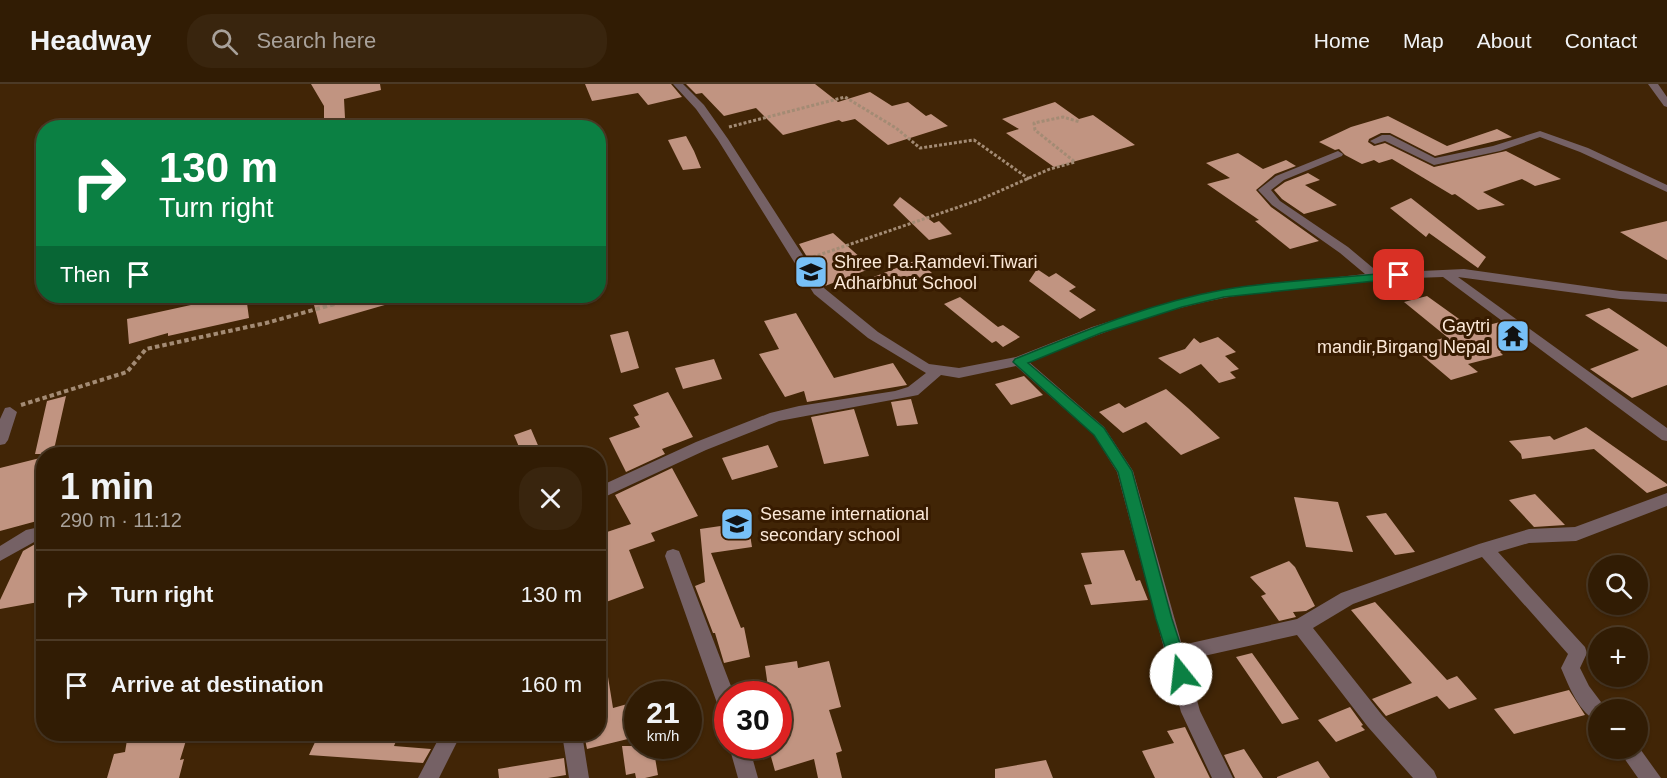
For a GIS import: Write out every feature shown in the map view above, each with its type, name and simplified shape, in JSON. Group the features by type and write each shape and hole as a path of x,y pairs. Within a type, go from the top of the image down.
{"street":[{"path":"679,84 700,107 716,130 819,291 873,335 925,368 959,373 1019,362 1097,330 1179,304 1224,294 1376,278 1464,273 1620,295 1667,298"},
{"path":"1653,84 1667,104"},
{"path":"1375,141 1386,136 1434,162 1463,153 1487,151 1514,144 1540,134 1584,150 1667,189"},
{"path":"1338,154 1280,178 1264,190 1294,216 1344,250 1376,278"},
{"path":"1446,274 1667,436"},
{"path":"1019,362 1099,431 1125,471 1191,712 1223,778"},
{"path":"606,490 701,446 775,417 913,391 938,369"},
{"path":"0,440 10,412"},
{"path":"1176,654 1300,626 1347,598 1485,549 1529,536 1576,534 1667,498"},
{"path":"0,554 36,534"},
{"path":"1485,549 1578,653 1570,668 1588,699"},
{"path":"673,556 720,681"},
{"path":"1300,626 1375,721 1427,778"},
{"path":"428,778 447,741"},
{"path":"573,741 579,778"},
{"path":"743,759 748,778"},
{"path":"1636,759 1651,778"}],"path":[{"path":"716,130 845,97 896,128 920,148 974,140 1029,179"},
{"path":"800,262 979,200 1050,169 1075,162 1035,130 1035,123 1059,116 1071,117 1080,122"},
{"path":"10,412 27,401 127,372 146,349 266,323 339,303"}],"building":[{"path":"311,84 380,84 381,90 344,99 345,118 324,120 324,106"},
{"path":"585,84 671,84 682,97 648,105 638,93 592,101"},
{"path":"686,84 815,84 838,102 870,92 892,106 908,102 926,116 931,114 948,126 888,145 855,119 842,122 839,120 783,135 756,108 724,116 702,93 696,94"},
{"path":"1055,102 1079,119 1093,115 1135,145 1054,167 1006,133 1019,129 1002,119"},
{"path":"1388,116 1447,146 1497,129 1512,137 1435,156 1390,133 1381,133 1369,139 1368,142 1374,146 1385,143 1434,167 1506,151 1561,179 1535,186 1522,179 1483,192 1505,205 1478,210 1455,194 1452,195 1392,159 1379,163 1374,160 1362,164 1339,149 1335,150 1319,142 1351,127"},
{"path":"686,136 701,168 683,170 668,140"},
{"path":"1238,153 1263,169 1286,160 1296,166 1275,174 1256,190 1271,207 1319,241 1290,249 1255,221 1259,220 1207,184 1230,178 1206,163"},
{"path":"1308,173 1320,180 1305,185 1337,205 1304,214 1282,199 1274,190 1285,182"},
{"path":"900,197 934,223 939,221 952,234 929,240 893,205"},
{"path":"1411,198 1486,257 1478,268 1429,233 1426,237 1390,208"},
{"path":"1667,221 1667,260 1620,232"},
{"path":"833,233 872,268 825,286 799,244"},
{"path":"917,260 932,273 885,291 871,278"},
{"path":"1037,269 1049,277 1056,273 1076,287 1069,291 1096,310 1080,319 1029,281"},
{"path":"1427,296 1473,329 1500,322 1529,343 1500,352 1503,355 1468,364 1478,372 1451,380 1412,347 1447,337 1404,302"},
{"path":"960,297 998,327 1003,325 1020,337 1003,347 996,341 992,343 944,304"},
{"path":"200,303 247,303 249,318 168,336 168,333 129,344 127,319"},
{"path":"321,303 392,303 319,324 314,305"},
{"path":"1609,308 1667,347 1667,385 1632,398 1590,369 1639,350 1585,315"},
{"path":"796,313 834,378 893,363 907,385 807,402 804,391 785,397 759,354 779,349 764,321"},
{"path":"628,331 639,368 621,373 610,335"},
{"path":"1218,337 1236,352 1225,356 1239,369 1230,372 1236,378 1219,383 1201,364 1180,374 1158,358 1185,349 1194,338 1200,343"},
{"path":"714,359 722,379 683,389 675,368"},
{"path":"1024,376 1043,395 1011,405 995,384"},
{"path":"1166,389 1220,438 1181,455 1146,422 1123,433 1099,412 1119,403 1125,408"},
{"path":"668,392 693,437 662,449 665,454 626,472 609,438 640,427 634,417 639,415 633,405"},
{"path":"66,396 55,447 37,447 47,401"},
{"path":"911,399 918,424 897,426 891,402"},
{"path":"854,409 869,456 824,464 811,417"},
{"path":"1586,427 1667,486 1647,493 1594,449 1522,459 1521,454 1509,441 1550,436 1554,440"},
{"path":"531,429 539,447 519,447 514,435"},
{"path":"768,445 778,467 732,480 722,458"},
{"path":"36,459 36,521 0,531 0,468"},
{"path":"672,468 698,516 651,533 655,541 629,550 644,588 606,602 606,532 631,524 615,495"},
{"path":"1535,494 1565,525 1534,527 1509,500"},
{"path":"1294,497 1338,502 1353,552 1306,547"},
{"path":"1386,513 1415,552 1395,555 1366,516"},
{"path":"748,522 752,547 711,553 741,628 744,627 750,657 724,663 715,633 713,633 695,586 705,582 700,529"},
{"path":"36,544 36,602 0,609 0,600 23,551"},
{"path":"1124,550 1136,581 1140,580 1148,600 1091,605 1084,585 1092,584 1081,553"},
{"path":"1289,561 1295,567 1315,606 1306,611 1293,612 1296,617 1279,621 1261,596 1266,594 1250,577"},
{"path":"1375,602 1447,680 1457,676 1477,699 1449,709 1437,696 1386,716 1372,699 1412,683 1351,610"},
{"path":"1252,653 1299,719 1282,724 1236,657"},
{"path":"797,661 798,668 829,661 841,707 829,710 842,751 836,753 842,778 818,778 814,759 775,771 772,759 792,759 792,681 767,681 765,666"},
{"path":"606,677 608,677 613,708 624,705 624,740 587,749 585,741 606,741"},
{"path":"1569,690 1585,715 1514,734 1494,709"},
{"path":"1350,707 1365,730 1336,742 1318,720"},
{"path":"1185,727 1210,778 1155,778 1142,751 1174,743 1167,731"},
{"path":"127,741 186,741 180,760 184,759 179,778 107,778 114,754 125,752"},
{"path":"316,741 348,743 349,741 396,741 394,746 431,749 423,763 309,755"},
{"path":"622,746 624,746 624,759 655,759 658,775 636,778 635,773 626,775"},
{"path":"1244,749 1263,778 1235,778 1224,755"},
{"path":"564,758 566,775 548,778 499,778 498,769"},
{"path":"1046,760 1053,778 995,778 995,769"},
{"path":"1318,761 1330,778 1277,778 1277,777"}],"place":[{"name":"Shree Pa.Ramdevi.Tiwari Adharbhut School","path":"811,272"},
{"name":"Gaytri mandir,Birgang Nepal","path":"1513,336"},
{"name":"Sesame international secondary school","path":"737,524"}],"route":[{"path":"1181,674 1125,471 1099,431 1019,362 1097,330 1179,304 1224,294 1399,275"}]}
